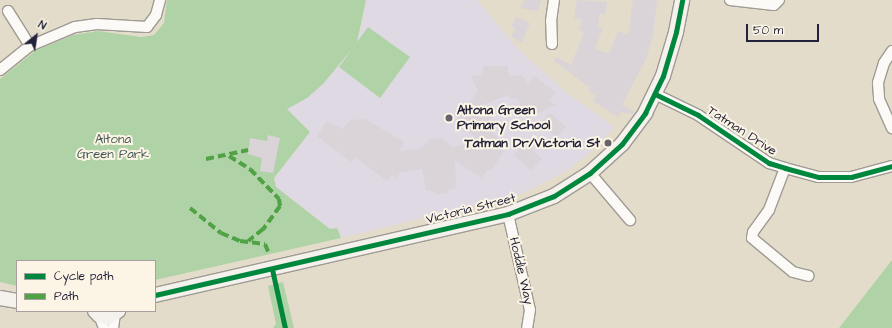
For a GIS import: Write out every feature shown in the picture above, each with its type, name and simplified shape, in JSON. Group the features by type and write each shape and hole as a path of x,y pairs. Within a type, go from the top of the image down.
{"street":[{"path":"0,70 30,46 75,27 97,24 147,27 156,15 160,0"},
{"path":"552,44 551,22 554,0"},
{"name":"Victoria Street","path":"156,295 508,214 554,196 590,172 622,144 645,113 664,76 676,32 682,0"},
{"path":"730,0 774,6 779,0"},
{"path":"8,11 30,46"},
{"path":"892,51 884,63 878,83 879,99 892,128"},
{"name":"Tatman Drive","path":"655,94 698,115 769,163 785,168 819,176 851,177 892,166"},
{"path":"785,168 769,210 753,232 752,238 793,272 809,276"},
{"path":"590,172 630,220"},
{"name":"Hoddle Way","path":"508,214 530,310 527,328"},
{"path":"0,298 16,301"},
{"path":"100,318 108,317 117,312"},
{"path":"113,328 117,312"}],"shaded area":[{"name":"Altona Green Primary School","path":"366,0 477,0 521,52 567,93 614,127 593,150 566,171 521,194 341,238 337,228 330,229 276,187 274,178 310,132 287,109 307,98 361,30"}],"green space":[{"name":"Altona Green Park","path":"167,0 366,0 357,42 368,27 410,57 380,98 339,67 352,49 323,84 307,98 287,109 310,132 274,178 276,187 330,229 337,228 341,238 156,280 156,260 16,260 16,286 0,282 0,79 35,51 73,35 98,31 141,37 154,35 164,23"},
{"path":"892,260 892,328 839,328"},
{"path":"283,282 294,328 273,328 276,324 268,286"}],"building":[{"path":"525,0 541,0 538,11 520,8"},
{"path":"577,0 607,2 605,14 600,13 598,26 603,28 595,49 609,54 618,31 628,35 633,0 657,0 653,36 646,59 622,105 635,112 633,114 621,112 618,117 593,101 596,96 588,91 590,88 554,61 557,57 571,65 584,32 579,30 582,20 574,18"},
{"path":"516,17 530,23 522,43 511,37 515,28 511,26"},
{"path":"483,66 508,66 509,76 521,75 529,84 534,76 556,93 549,100 556,105 527,118 517,98 511,99 508,95 479,106 492,116 486,125 506,148 491,171 489,169 481,178 455,160 456,188 449,189 448,193 436,195 435,192 426,190 422,169 401,172 396,178 392,175 387,181 355,157 351,162 317,136 327,121 343,129 350,120 365,119 404,142 400,151 421,148 430,139 442,138 452,147 468,144 475,136 455,122 478,91 471,76 483,75"},
{"path":"550,113 566,127 557,137 541,124"},
{"path":"268,135 280,138 273,173 260,171 262,158 248,154 250,138 267,141"},
{"path":"525,143 542,159 531,170 514,155"}],"marked path":[{"path":"206,159 248,150"},
{"path":"229,156 250,169 279,199 280,206 263,229 248,241"},
{"path":"190,208 221,233 240,241 265,244 269,254"}],"cycle path":[{"path":"156,295 508,214 554,196 590,173 622,144 645,113 663,76 676,32 682,0"},
{"path":"655,94 698,115 769,163 785,168 819,177 851,177 892,166"},
{"path":"272,269 285,328"}],"place":[{"name":"Altona Green Primary School","path":"449,118"},
{"name":"Tatman Dr/Victoria St","path":"608,143"}]}
